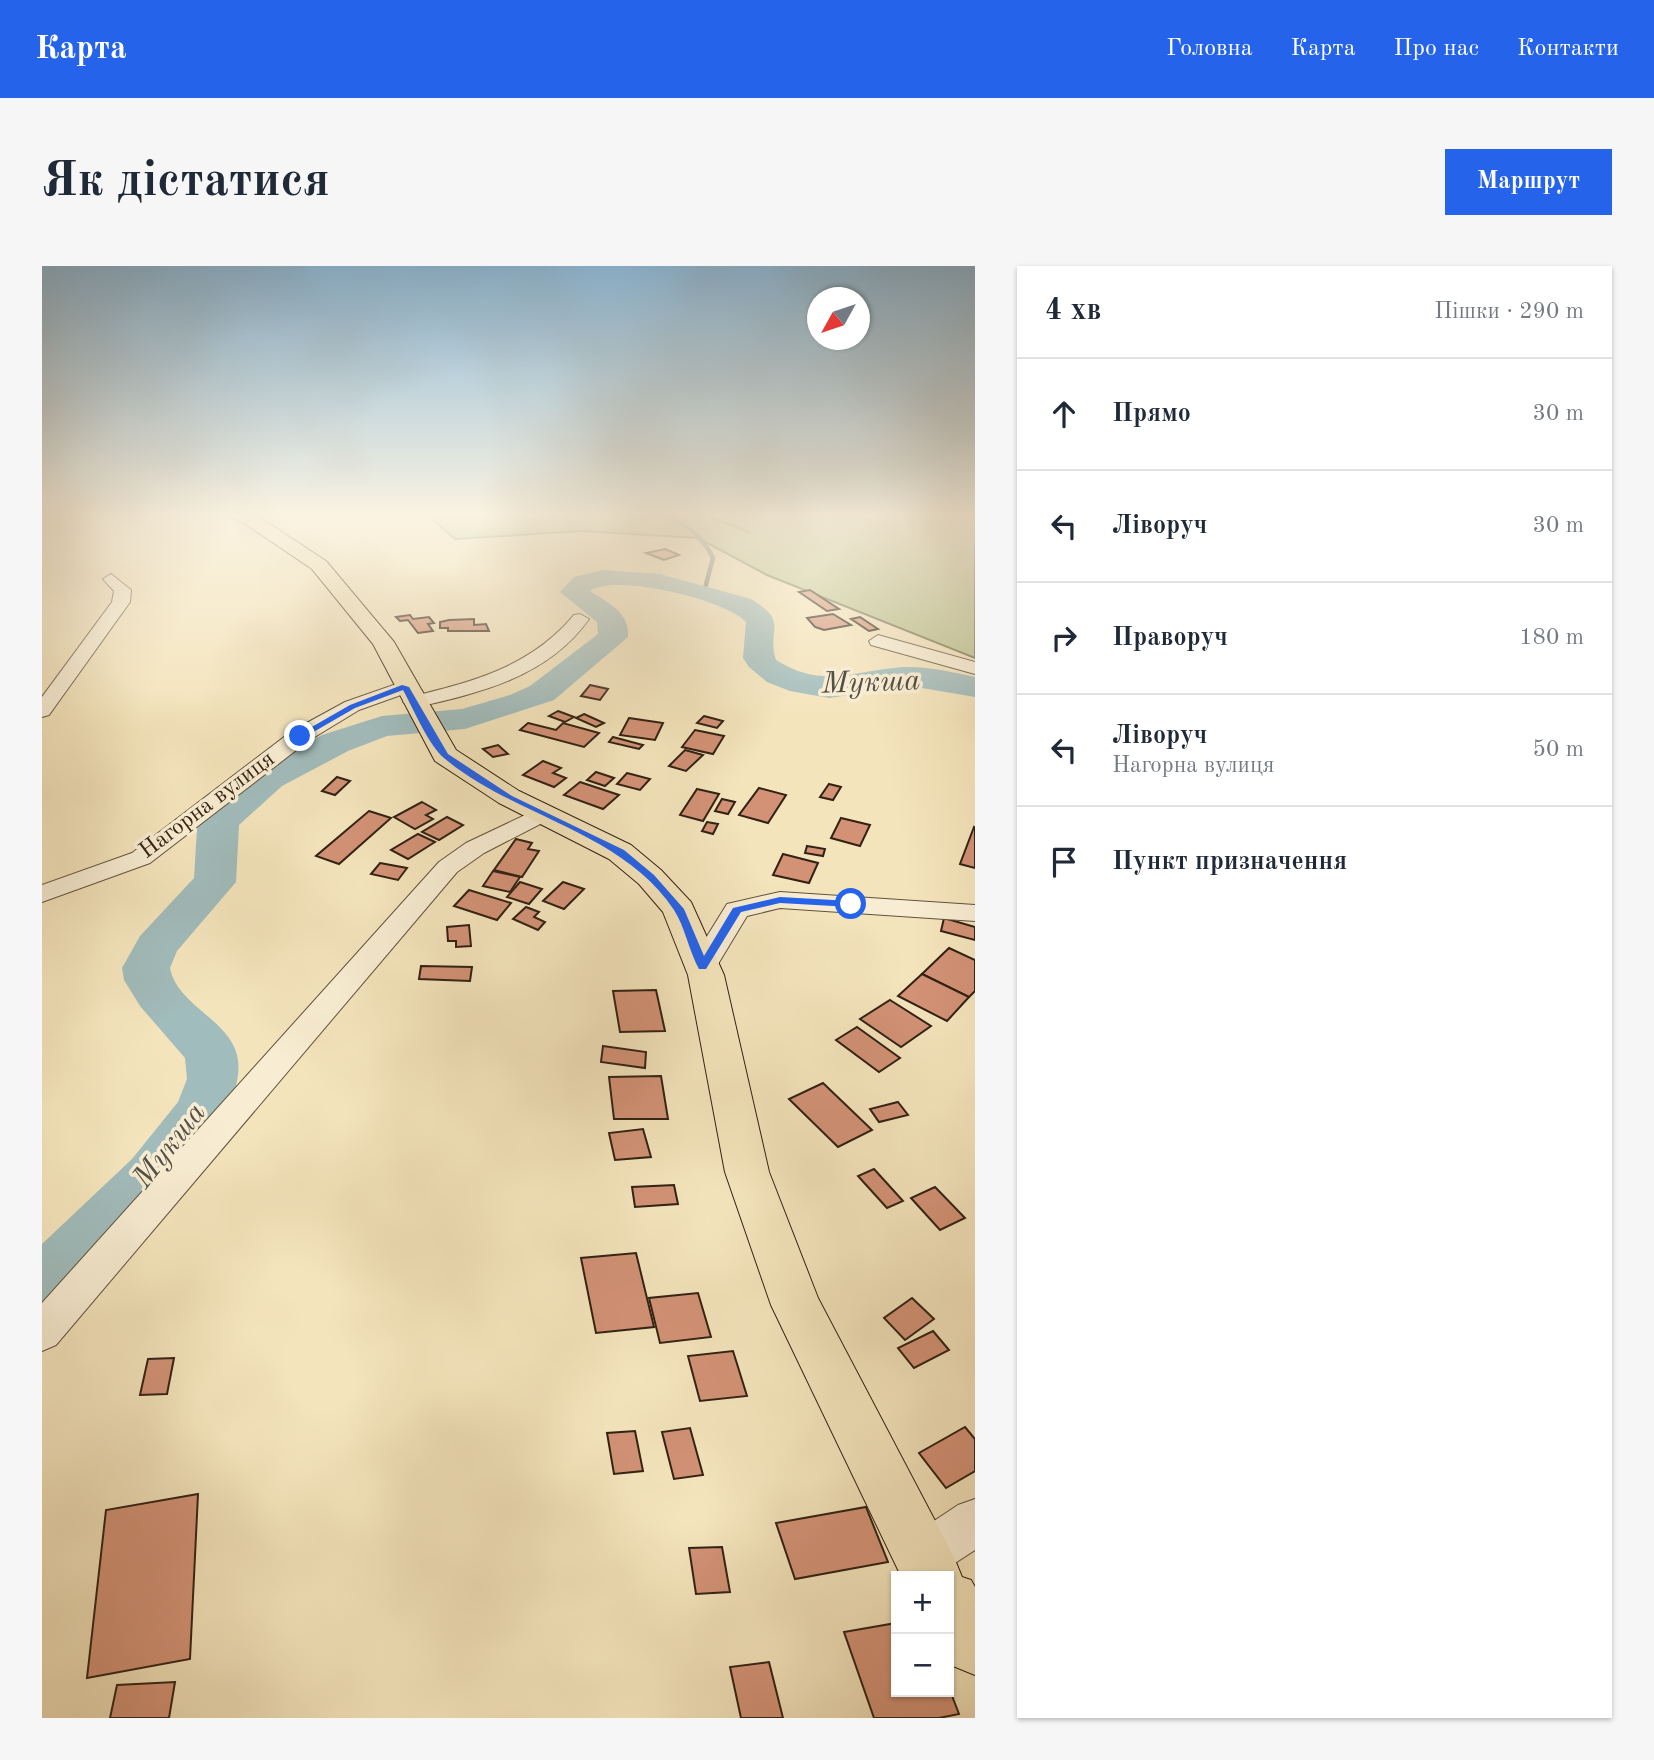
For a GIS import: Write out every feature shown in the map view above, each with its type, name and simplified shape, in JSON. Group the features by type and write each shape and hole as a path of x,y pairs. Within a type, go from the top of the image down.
{"main road":[{"path":"333,582 383,642 445,755 509,797 620,852 650,877 679,909 702,967 751,1184 796,1305 930,1571"},
{"path":"954,1611 975,1644"}],"street":[{"path":"42,711 121,601 123,590 114,582"},
{"name":"Нагорна вулиця","path":"42,894 141,858 300,736 352,706 412,698 495,680 531,663 572,632 580,620"},
{"path":"878,641 975,668"},
{"path":"42,1332 448,867 475,848 542,814"},
{"path":"702,967 737,910 780,900 975,913"},
{"path":"940,1571 975,1522"}],"green space":[{"path":"784,582 975,582 975,658"}],"building":[{"path":"810,590 839,609 827,611 799,592"},
{"path":"833,614 851,625 824,630 815,627 807,618"},
{"path":"410,615 413,619 429,617 434,623 428,624 433,631 418,633 408,620 400,621 396,617"},
{"path":"860,617 878,629 869,631 851,619"},
{"path":"474,619 474,625 486,624 489,631 448,631 448,628 440,628 440,622"},
{"path":"590,685 608,689 600,700 581,696"},
{"path":"558,711 574,717 565,722 549,716"},
{"path":"584,714 604,723 596,727 576,718"},
{"path":"704,716 723,721 717,728 697,723"},
{"path":"629,718 663,723 655,740 620,735"},
{"path":"528,723 556,730 563,723 599,733 584,747 520,730"},
{"path":"695,730 724,736 713,754 682,747"},
{"path":"613,737 643,745 639,749 609,742"},
{"path":"498,745 508,754 493,757 483,749"},
{"path":"685,750 703,755 686,771 669,766"},
{"path":"543,761 561,768 553,773 566,778 554,787 523,775"},
{"path":"596,772 614,778 605,786 587,780"},
{"path":"627,773 650,779 640,790 617,784"},
{"path":"337,777 350,781 335,795 322,791"},
{"path":"580,782 619,795 603,809 564,795"},
{"path":"829,784 841,787 833,800 820,797"},
{"path":"759,788 786,795 768,823 739,815"},
{"path":"697,789 719,794 703,821 680,815"},
{"path":"722,799 735,802 728,814 715,811"},
{"path":"422,802 436,810 426,815 433,819 415,829 394,817"},
{"path":"369,811 391,818 339,864 316,856"},
{"path":"447,817 463,825 439,840 422,832"},
{"path":"841,818 870,825 860,846 831,838"},
{"path":"707,822 718,824 713,834 702,831"},
{"path":"975,828 975,868 960,864"},
{"path":"418,834 435,842 408,859 391,850"},
{"path":"516,839 532,843 528,849 539,851 522,877 494,870"},
{"path":"807,846 825,849 823,856 805,853"},
{"path":"783,854 818,863 809,883 773,875"},
{"path":"380,863 407,868 398,880 371,874"},
{"path":"493,871 520,877 510,892 483,886"},
{"path":"520,882 542,889 529,904 507,897"},
{"path":"563,882 584,889 564,909 543,901"},
{"path":"469,890 511,903 497,920 454,906"},
{"path":"526,907 539,912 534,917 545,922 538,930 513,919"},
{"path":"944,918 975,927 975,940 941,931"},
{"path":"469,925 471,946 456,947 456,941 448,941 447,927"},
{"path":"949,948 975,960 975,991 969,997 922,974"},
{"path":"421,966 472,967 470,981 419,979"},
{"path":"922,974 969,997 947,1021 898,996"},
{"path":"656,990 665,1031 620,1032 613,991"},
{"path":"890,1000 931,1026 901,1047 860,1019"},
{"path":"857,1027 900,1058 879,1072 836,1040"},
{"path":"603,1046 646,1052 645,1068 601,1062"},
{"path":"661,1076 668,1119 614,1119 609,1077"},
{"path":"823,1083 872,1130 838,1147 789,1099"},
{"path":"898,1102 908,1115 879,1122 870,1109"},
{"path":"643,1129 651,1157 615,1160 609,1133"},
{"path":"874,1169 903,1201 887,1208 858,1176"},
{"path":"674,1185 678,1204 635,1207 632,1187"},
{"path":"935,1187 965,1218 940,1230 911,1198"},
{"path":"636,1253 654,1327 596,1333 581,1258"},
{"path":"698,1293 711,1337 660,1343 649,1298"},
{"path":"912,1298 934,1319 905,1340 884,1318"},
{"path":"933,1331 949,1350 914,1368 898,1348"},
{"path":"733,1351 747,1396 700,1401 688,1356"},
{"path":"174,1358 167,1394 140,1395 148,1359"},
{"path":"965,1427 975,1439 975,1471 946,1488 919,1453"},
{"path":"690,1428 703,1475 674,1479 662,1432"},
{"path":"635,1431 643,1471 614,1474 607,1433"},
{"path":"198,1494 190,1659 87,1678 106,1510"},
{"path":"866,1507 888,1562 795,1579 776,1523"},
{"path":"722,1547 730,1592 696,1594 689,1548"},
{"path":"891,1624 891,1697 952,1697 959,1714 939,1718 874,1718 844,1632"},
{"path":"769,1662 783,1718 741,1718 730,1667"},
{"path":"175,1682 169,1718 110,1718 117,1685"}],"waterway":[{"name":"Мукша","path":"42,1284 153,1176 181,1142 203,1109 214,1079 211,1053 157,994 148,980 146,968 156,946 214,882 217,866 216,836 220,821 269,778 335,743 382,726 465,719 522,702 542,693 613,637 614,629 608,616 574,592 584,582"},
{"name":"Мукша","path":"658,582 719,596 754,613 760,622 758,649 759,658 765,667 802,684 829,688 888,678 920,677 975,687"},
{"path":"704,592 707,582"}],"route":[{"path":"300,736 352,706 405,687 445,755 509,797 620,852 650,877 679,909 702,967 737,910 780,900 851,904"}]}
